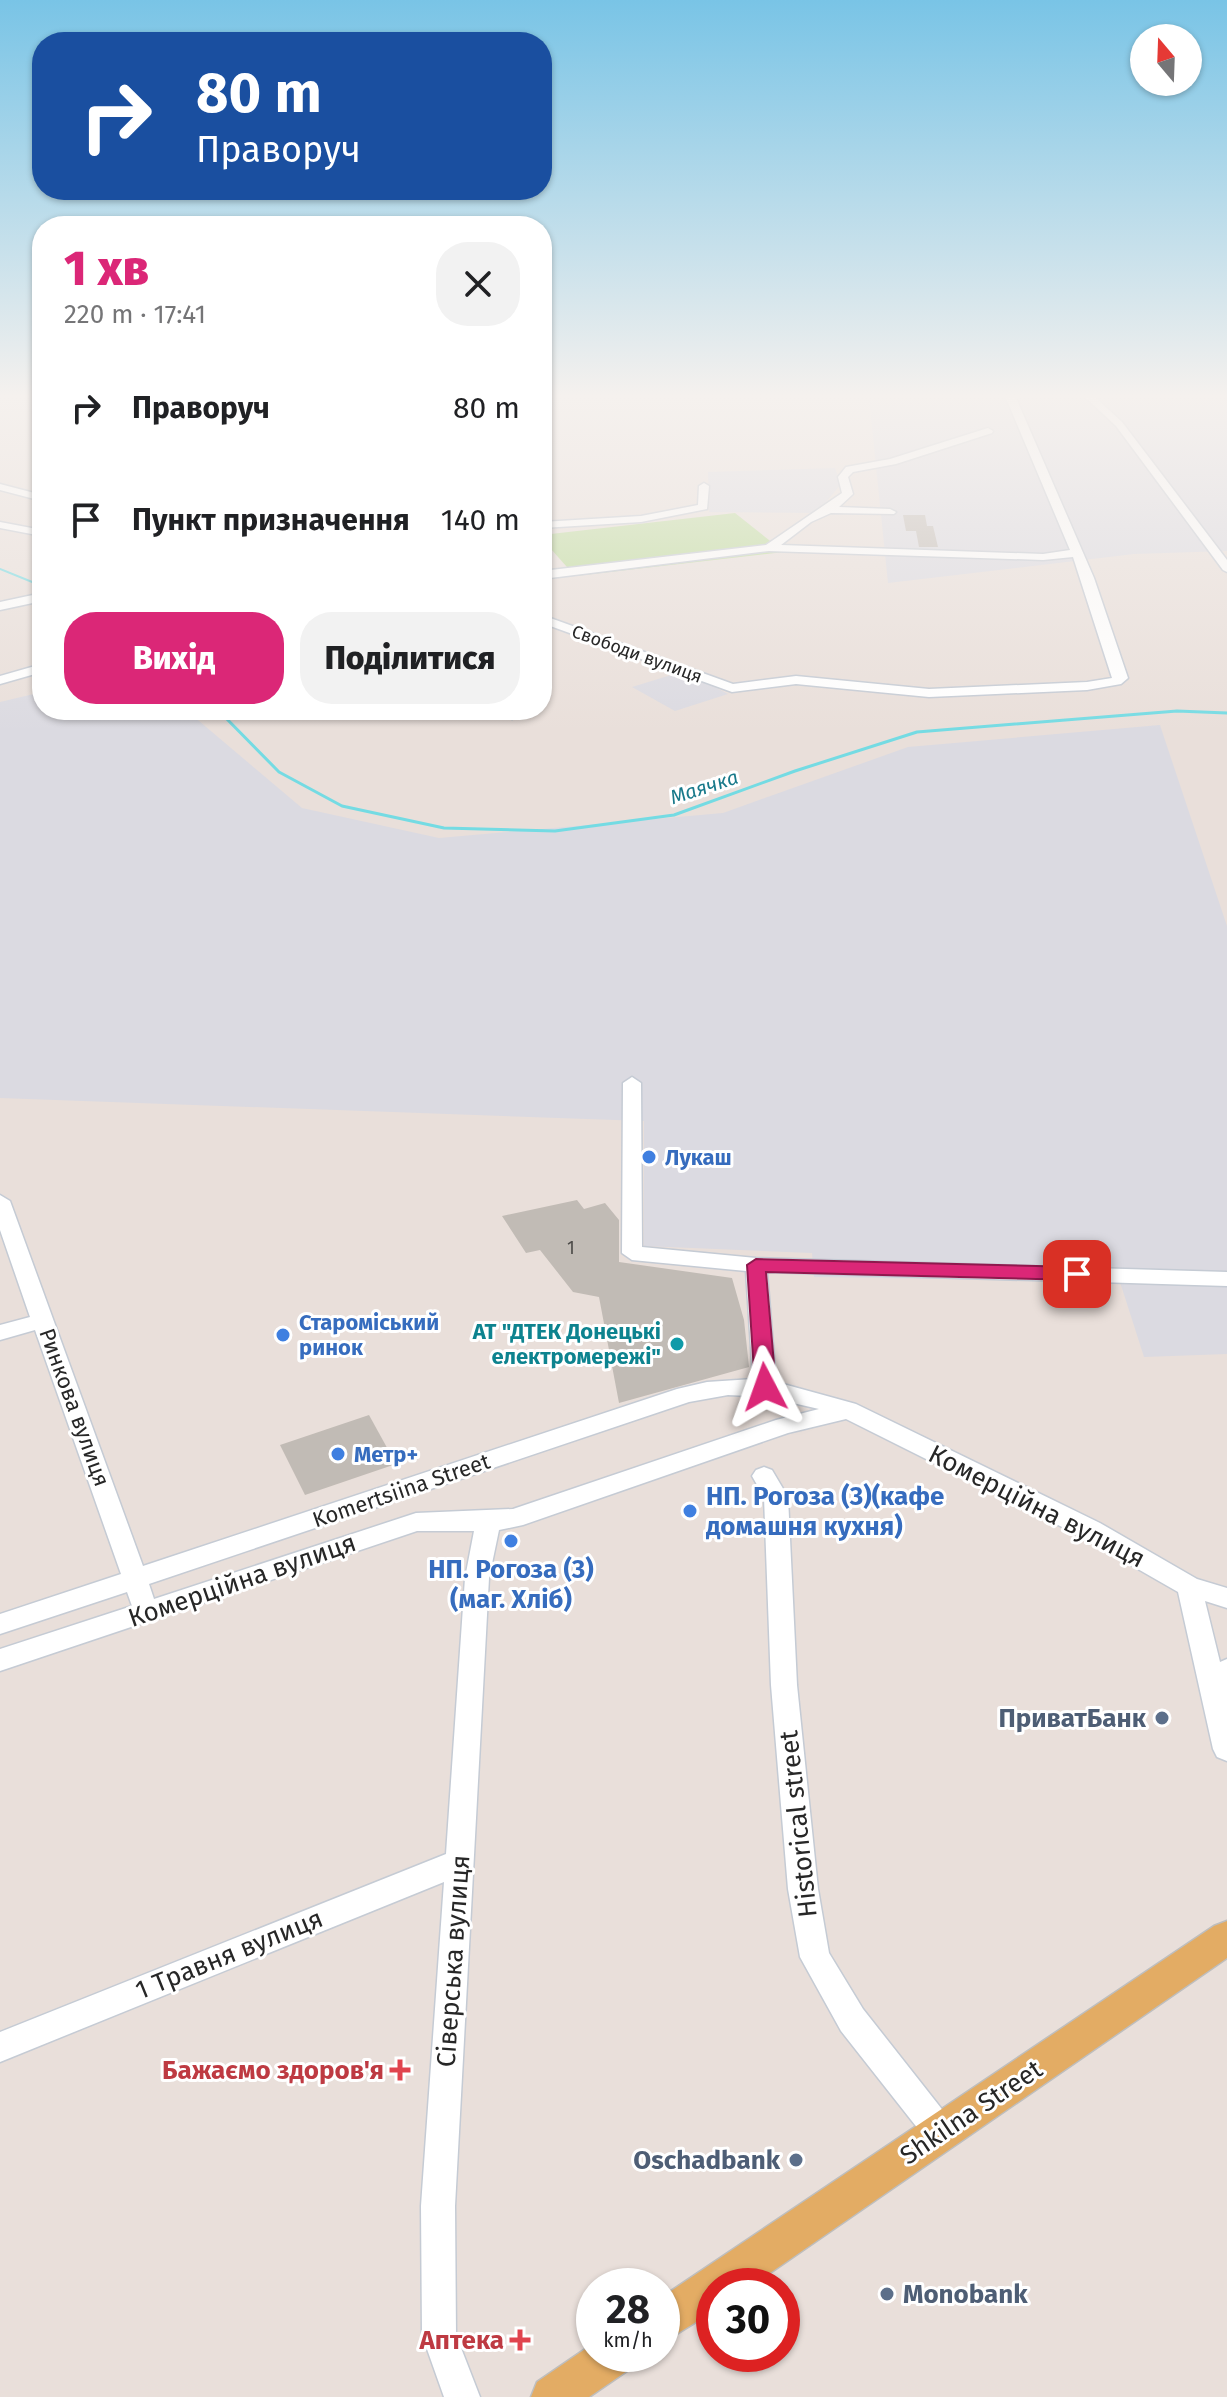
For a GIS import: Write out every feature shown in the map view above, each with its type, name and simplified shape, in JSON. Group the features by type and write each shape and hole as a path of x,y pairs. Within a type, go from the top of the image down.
{"main road":[{"name":"Shkilna Street","path":"742,2268 1227,1938"},
{"path":"552,2397 589,2372"}],"street":[{"path":"552,524 641,519 688,510"},
{"path":"769,548 807,520 829,510 890,512"},
{"path":"552,574 769,548 1062,557 1075,552 1057,510"},
{"path":"1183,510 1227,568"},
{"path":"0,525 32,531"},
{"name":"Свободи вулиця","path":"552,623 732,688 796,680 929,693 1087,686 1116,681 1121,678 1088,578 1075,552"},
{"path":"0,606 32,599"},
{"path":"0,680 32,671"},
{"path":"632,1083 632,1253 756,1265 1227,1279"},
{"name":"Ринкова вулиця","path":"0,1201 147,1613"},
{"path":"756,1265 765,1387"},
{"path":"0,1333 44,1320"},
{"name":"Komertsiina Street","path":"9,1621 685,1395 723,1385 765,1387 806,1396"},
{"name":"Комерційна вулиця","path":"806,1396 848,1410 1091,1530 1189,1586 1227,1598"},
{"path":"488,1523 525,1515 784,1426 848,1410"},
{"name":"Historical street","path":"764,1476 776,1497 784,1685 803,1889 815,1957 852,2020 941,2133"},
{"name":"Комерційна вулиця","path":"0,1660 416,1522 442,1519 488,1523"},
{"name":"Сіверська вулиця","path":"462,2397 439,2335 438,2221 477,1578 488,1523"},
{"path":"1189,1586 1218,1674 1227,1749"},
{"path":"9,1621 28,1651"},
{"name":"1 Травня вулиця","path":"0,2047 459,1862"}],"shaded area":[{"path":"709,510 820,510 817,513"},
{"path":"880,510 1227,510 1227,551 1134,554 888,583"},
{"path":"684,671 728,694 675,711 632,687"},
{"path":"32,694 32,720 198,720 302,808 439,838 723,813 908,747 1160,725 1227,926 1227,1354 1144,1357 1120,1282 814,1277 812,1253 644,1246 644,1121 0,1098 0,702"}],"green space":[{"path":"735,513 784,552 575,576 552,550 552,534"}],"building":[{"path":"903,515 925,515 927,526 933,526 938,547 919,547 916,531 906,531"},
{"name":"АТ \"ДТЕК Донецькі електромережі\"","path":"577,1200 584,1209 605,1203 619,1220 619,1262 732,1278 744,1320 749,1367 619,1403 599,1297 573,1292 540,1250 526,1253 502,1216"},
{"name":"Метр+","path":"369,1415 396,1464 305,1495 280,1445"}],"waterway":[{"name":"Маячка","path":"0,569 32,582"},
{"name":"Маячка","path":"228,720 279,772 342,806 444,828 555,831 674,815 795,771 917,732 1177,711 1227,713"}],"place":[{"name":"Лукаш","path":"649,1157"},
{"name":"Староміський ринок","path":"283,1335"},
{"name":"АТ \"ДТЕК Донецькі електромережі\"","path":"677,1344"},
{"name":"Метр+","path":"338,1454"},
{"name":"НП. Рогоза (3)(кафе домашня кухня)","path":"690,1511"},
{"name":"НП. Рогоза (3) (маг. Хліб)","path":"511,1541"},
{"name":"ПриватБанк","path":"1162,1718"},
{"name":"Бажаємо здоров'я","path":"400,2070"},
{"name":"Oschadbank","path":"796,2160"},
{"name":"Monobank","path":"887,2294"},
{"name":"Аптека","path":"520,2340"}],"route":[{"path":"765,1387 756,1265 1077,1274"}]}
